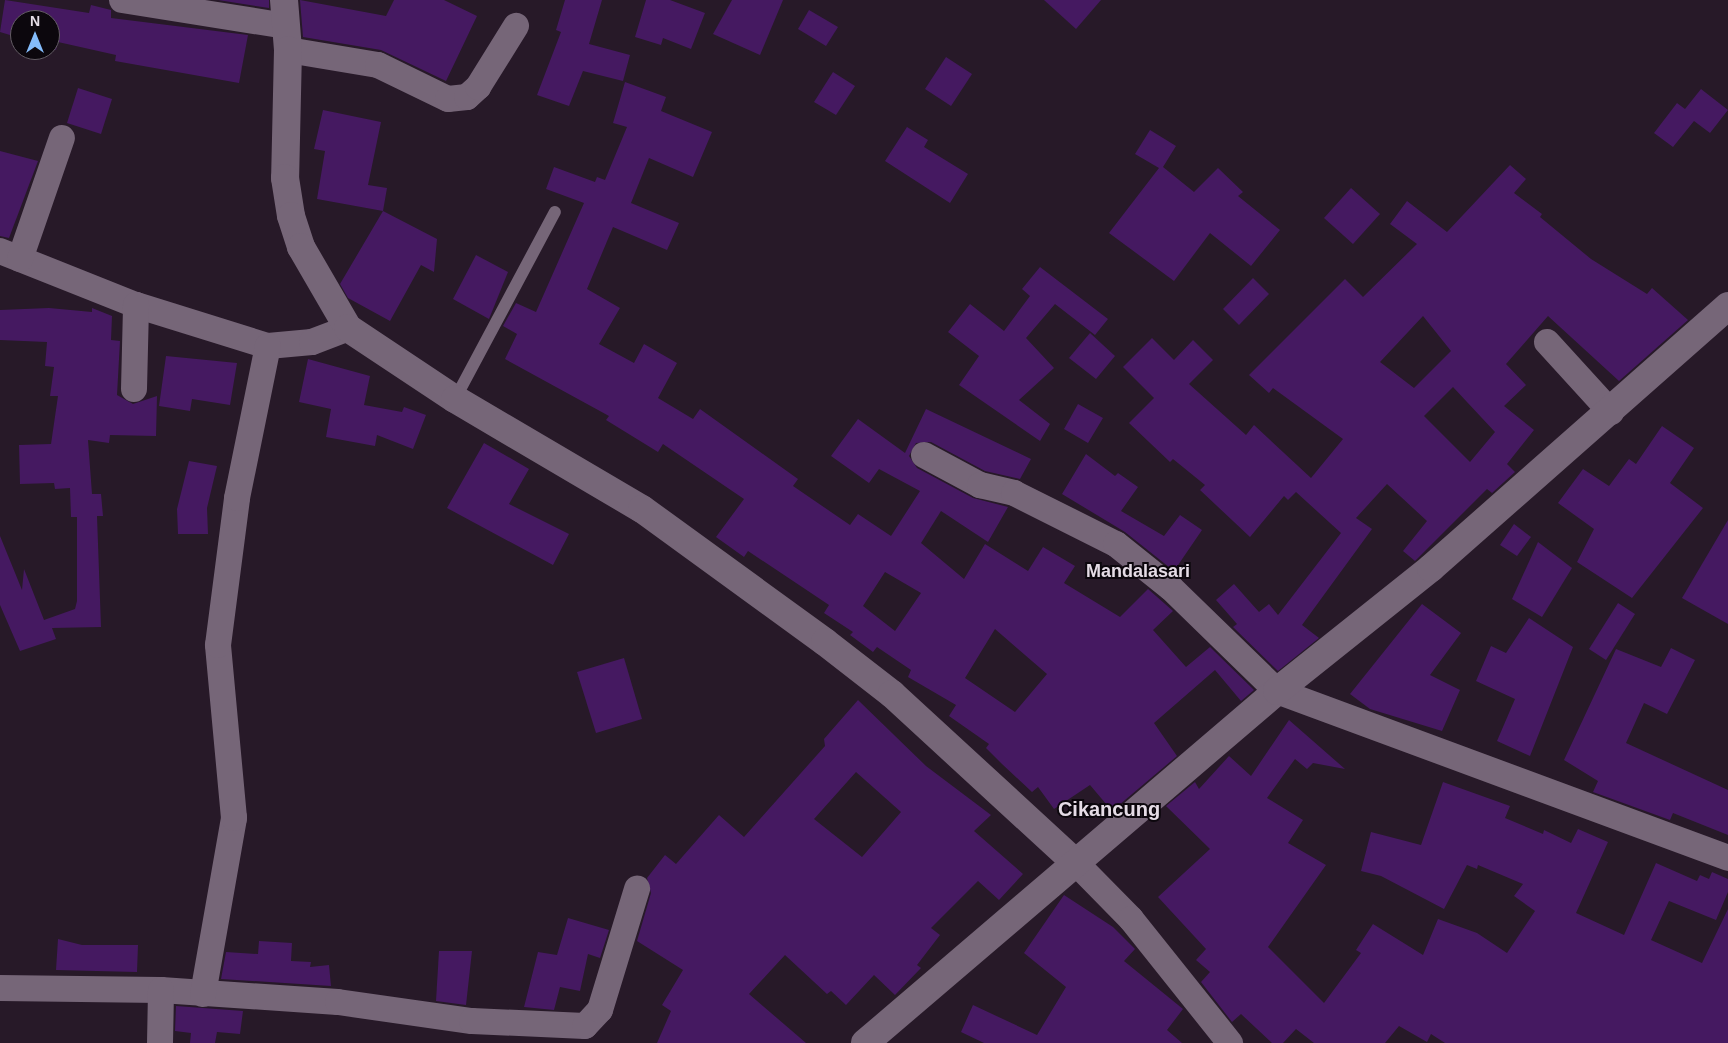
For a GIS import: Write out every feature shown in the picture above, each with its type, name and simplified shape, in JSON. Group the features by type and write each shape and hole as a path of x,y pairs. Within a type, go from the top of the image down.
{"street":[{"path":"122,0 286,25 378,65 448,99 467,97 478,87 516,26"},
{"path":"286,25 285,178 291,216 301,247 348,328 455,399 642,509 825,642 892,694 1076,863 1131,919 1230,1043"},
{"path":"62,138 10,255 136,305 268,346 312,342 348,328"},
{"path":"134,389 136,305"},
{"path":"865,1043 1278,691 1432,568 1728,306"},
{"path":"1547,342 1610,412"},
{"path":"203,994 234,818 218,645 237,498 268,346"},
{"path":"924,455 980,485 1014,493 1116,544 1171,588 1278,691 1728,858"},
{"path":"0,988 161,990 338,1002 472,1021 584,1026 600,1010 637,890"},
{"path":"160,1043 161,990"}],"lane":[{"path":"455,399 555,212"}],"building":[{"path":"5,0 89,13 91,5 111,10 111,18 248,35 239,83 115,61 116,55 60,42 60,10 10,10 10,35 0,32"},
{"path":"218,0 269,0 269,8"},
{"path":"300,0 386,16 394,0 444,0 477,16 446,81 381,50 303,37"},
{"path":"565,0 602,0 589,44 630,55 623,81 583,71 569,106 537,95 561,32 556,30"},
{"path":"646,0 670,0 705,13 691,49 663,38 661,45 635,37"},
{"path":"732,0 783,0 760,55 713,34"},
{"path":"1044,0 1101,0 1076,29"},
{"path":"809,10 838,27 826,46 798,29"},
{"path":"946,57 972,74 951,106 925,89"},
{"path":"833,72 855,86 836,115 814,102"},
{"path":"625,82 666,97 661,111 712,132 693,177 649,158 631,203 679,223 667,250 613,227 587,289 620,308 599,344 634,363 644,344 677,363 658,398 693,419 700,409 798,479 793,486 850,525 858,514 891,536 920,491 879,469 869,483 831,456 858,419 905,453 926,409 1031,459 1020,479 985,471 931,442 916,443 909,456 917,468 973,498 1008,507 988,542 941,511 921,543 964,579 985,544 1028,571 1043,547 1075,566 1064,583 1120,617 1148,589 1173,611 1153,630 1186,667 1210,647 1254,690 1241,701 1215,670 1154,723 1177,756 1112,811 1090,785 1054,809 1038,787 1032,792 986,748 989,744 949,716 956,705 908,677 911,670 877,647 873,652 850,635 853,632 824,613 829,605 748,551 744,557 716,537 744,499 663,444 658,452 606,420 609,416 505,359 517,334 503,326 516,303 536,312 584,203 546,189 554,167 595,182 597,177 605,180 627,127 613,123","holes":["885,572 921,593 895,631 863,606","995,629 1047,674 1015,712 965,678"]},
{"path":"78,88 112,99 101,134 67,123"},
{"path":"1701,89 1728,110 1710,133 1694,121 1673,147 1654,133 1677,103 1685,109"},
{"path":"323,110 381,122 368,185 387,188 383,211 317,199 325,151 314,149"},
{"path":"907,127 928,140 924,147 968,174 950,203 885,161"},
{"path":"1150,130 1176,146 1163,167 1194,192 1218,168 1243,192 1238,196 1280,230 1251,266 1210,233 1174,281 1109,233 1159,168 1135,154"},
{"path":"0,151 38,161 9,238 0,236"},
{"path":"1510,165 1526,179 1514,193 1542,214 1540,217 1591,259 1647,294 1652,288 1688,320 1619,381 1548,316 1506,364 1526,385 1504,406 1534,430 1507,464 1515,472 1492,493 1487,489 1415,561 1403,551 1427,521 1387,484 1356,518 1372,529 1302,625 1319,638 1278,671 1233,627 1237,624 1216,600 1234,584 1259,612 1269,604 1278,615 1341,533 1296,492 1288,500 1284,496 1250,537 1200,490 1205,485 1173,459 1170,462 1129,423 1154,398 1123,367 1152,338 1174,360 1193,340 1213,360 1189,384 1246,435 1254,425 1311,478 1343,439 1273,388 1269,393 1249,375 1345,279 1363,297 1417,244 1390,224 1407,201 1447,232","holes":["1423,316 1451,351 1414,388 1380,362","1453,387 1495,432 1470,462 1424,416"]},
{"path":"1351,188 1380,214 1353,244 1324,218"},
{"path":"383,211 437,239 434,272 421,265 390,321 348,298 340,284"},
{"path":"476,255 508,272 489,319 453,299"},
{"path":"1040,267 1108,319 1095,335 1055,304 1026,338 1054,368 1019,400 1050,424 1040,441 959,385 979,356 948,332 970,304 1004,331 1030,296 1022,289"},
{"path":"1253,278 1269,294 1239,325 1223,309"},
{"path":"49,308 92,312 92,308 112,316 111,340 120,341 117,395 133,404 157,396 156,436 110,435 109,443 88,440 92,494 101,494 103,516 97,516 101,627 52,628 56,639 20,651 0,605 0,536 22,590 24,569 44,620 75,609 77,601 77,517 71,517 70,488 55,489 54,483 20,484 19,445 51,444 58,396 50,396 54,367 45,366 47,342 0,340 0,310"},
{"path":"1090,333 1115,356 1096,379 1069,358"},
{"path":"166,356 237,363 230,405 192,399 190,411 159,406"},
{"path":"308,359 370,376 364,405 402,412 404,407 426,415 413,449 377,435 375,446 326,437 331,409 299,402"},
{"path":"1078,404 1103,418 1088,443 1064,429"},
{"path":"1662,426 1694,448 1670,483 1703,508 1632,598 1577,562 1594,529 1558,503 1583,469 1609,486 1629,459 1636,464"},
{"path":"484,443 529,469 509,504 569,534 553,565 447,508"},
{"path":"1086,454 1115,476 1118,473 1138,487 1121,511 1164,536 1180,515 1202,530 1174,571 1125,532 1062,494"},
{"path":"189,461 217,466 207,508 208,534 178,534 177,509"},
{"path":"1728,520 1728,624 1682,598"},
{"path":"1514,524 1531,537 1517,556 1500,545"},
{"path":"1538,542 1572,568 1542,617 1512,599"},
{"path":"1618,603 1635,614 1606,660 1589,649"},
{"path":"1422,604 1461,633 1430,675 1460,690 1442,731 1370,709 1350,694"},
{"path":"1529,618 1573,647 1530,756 1497,741 1515,699 1476,681 1491,646 1506,653"},
{"path":"1671,648 1695,660 1667,714 1644,703 1626,743 1728,790 1728,835 1673,813 1670,820 1593,792 1598,781 1564,760 1616,649 1661,667"},
{"path":"624,658 642,719 596,733 577,672"},
{"path":"858,700 926,766 991,815 974,831 1023,874 999,900 978,881 931,928 940,935 917,965 921,968 895,995 874,975 846,1005 831,991 827,994 785,955 749,994 806,1043 657,1043 671,1011 662,1005 683,970 637,941 651,893 647,878 665,855 676,864 719,815 744,837 825,746 824,739","holes":["856,772 901,812 862,857 814,819"]},
{"path":"1289,720 1345,769 1313,763 1307,769 1295,759 1267,798 1303,820 1288,843 1326,865 1268,947 1324,1003 1361,953 1356,950 1373,924 1423,955 1438,919 1477,933 1507,953 1535,911 1514,896 1523,884 1478,865 1477,869 1467,865 1444,909 1381,876 1361,871 1371,832 1421,845 1443,782 1510,806 1505,818 1543,834 1544,830 1571,843 1578,829 1608,842 1576,913 1624,935 1656,863 1697,881 1700,875 1709,879 1712,872 1728,879 1728,892 1716,920 1669,901 1651,940 1702,963 1728,909 1728,1043 1445,1043 1431,1034 1427,1042 1399,1026 1385,1043 1314,1043 1296,1029 1283,1043 1272,1043 1241,1014 1232,1022 1201,982 1210,972 1196,960 1206,949 1158,897 1210,849 1166,806 1195,782 1199,789 1229,756 1251,776"},
{"path":"1064,895 1113,927 1135,949 1124,961 1183,1009 1167,1030 1182,1043 984,1043 961,1032 973,1005 1037,1035 1066,987 1024,953"},
{"path":"568,918 609,930 600,958 588,954 580,991 560,987 554,1010 524,1007 538,952 557,955"},
{"path":"58,939 82,945 138,945 137,972 56,970"},
{"path":"259,941 292,943 291,961 311,962 310,967 329,965 331,986 221,979 226,952 258,954"},
{"path":"439,951 472,951 466,1005 436,1001"},
{"path":"176,1006 243,1011 240,1034 217,1032 215,1043 190,1043 191,1033 175,1031"}],"district":[{"name":"Mandalasari","path":"1138,571"},
{"name":"Cikancung","path":"1109,809"}]}
